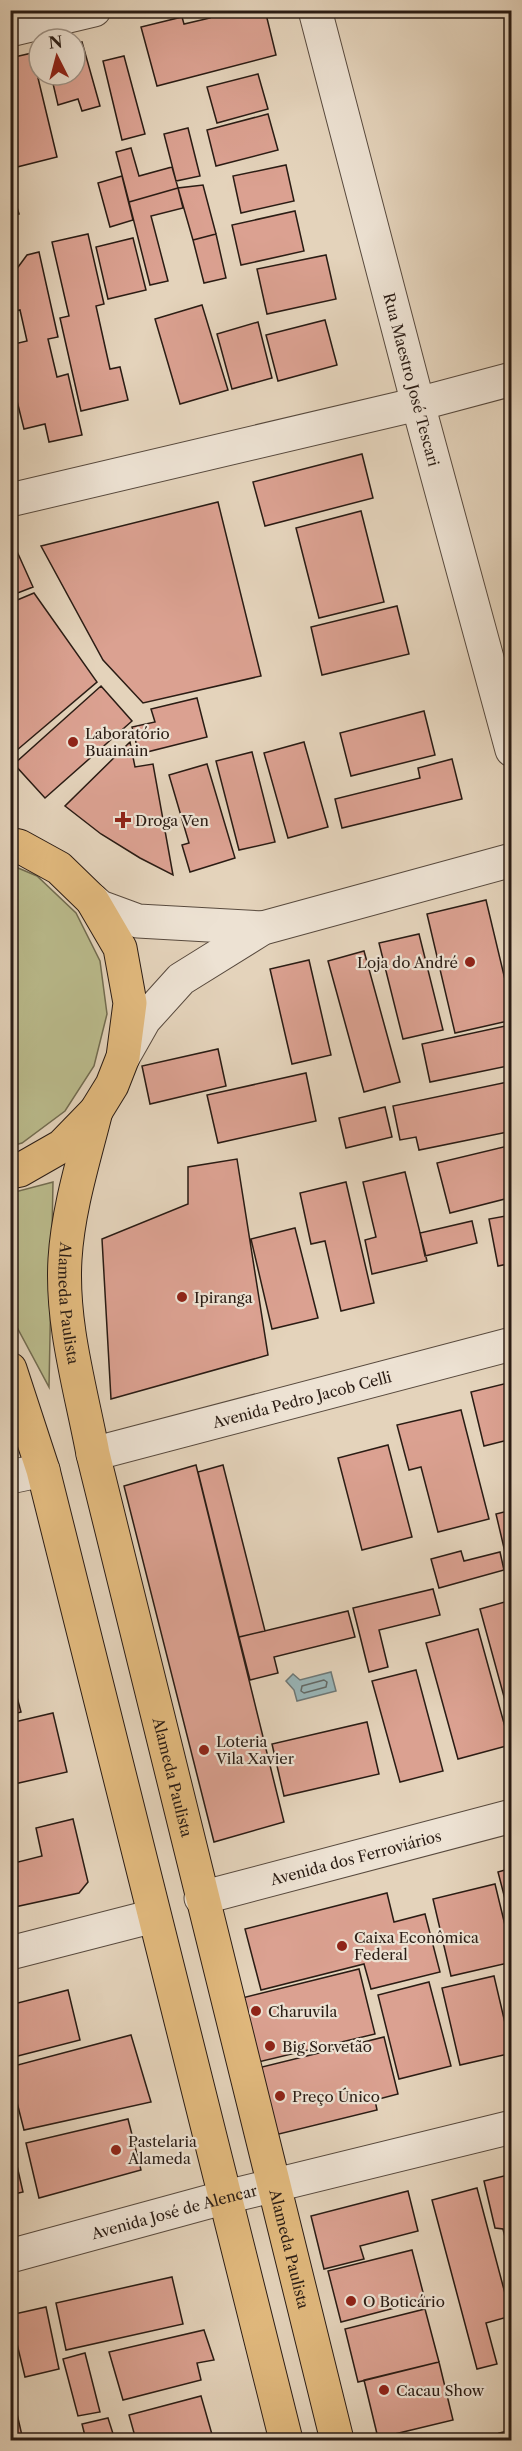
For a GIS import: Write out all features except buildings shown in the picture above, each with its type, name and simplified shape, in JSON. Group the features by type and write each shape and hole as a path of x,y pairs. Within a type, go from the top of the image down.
{"main road":[{"path":"10,1172 20,1170 62,1146 96,1111 112,1085 123,1058 130,1003 120,948 92,900 59,868 13,842"},
{"name":"Alameda Paulista","path":"96,1111 74,1196 65,1259 67,1321 93,1454 201,1898 337,2440"},
{"path":"10,1369 43,1470 286,2440"}],"street":[{"path":"10,30 94,10"},
{"name":"Rua Maestro José Tescari","path":"315,10 418,404 512,750"},
{"path":"10,500 418,404 512,379"},
{"path":"123,1058 144,1020 181,979 263,928 512,860"},
{"path":"92,900 100,907 138,921 263,928"},
{"name":"Avenida Pedro Jacob Celli","path":"93,1454 512,1344"},
{"path":"10,1478 43,1470"},
{"name":"Avenida dos Ferroviários","path":"201,1898 512,1816"},
{"path":"10,1953 154,1916"},
{"name":"Avenida José de Alencar","path":"10,2256 226,2197 512,2127"}],"green space":[{"path":"11,865 37,876 76,913 100,961 107,1014 94,1066 65,1111 22,1143 11,1146"},
{"path":"53,1182 49,1387 11,1316 11,1193"}],"water":[{"path":"331,1672 336,1691 297,1701 294,1690 286,1681 293,1674 300,1680"}],"place":[{"name":"Laboratório Buainain","path":"73,742"},
{"name":"Droga Ven","path":"123,820"},
{"name":"Loja do André","path":"470,962"},
{"name":"Ipiranga","path":"182,1297"},
{"name":"Loteria Vila Xavier","path":"204,1750"},
{"name":"Caixa Econômica Federal","path":"342,1946"},
{"name":"Charuvila","path":"256,2011"},
{"name":"Big Sorvetão","path":"270,2046"},
{"name":"Preço Único","path":"280,2096"},
{"name":"Pastelaria Alameda","path":"116,2150"},
{"name":"O Boticário","path":"351,2301"},
{"name":"Cacau Show","path":"384,2390"}]}
